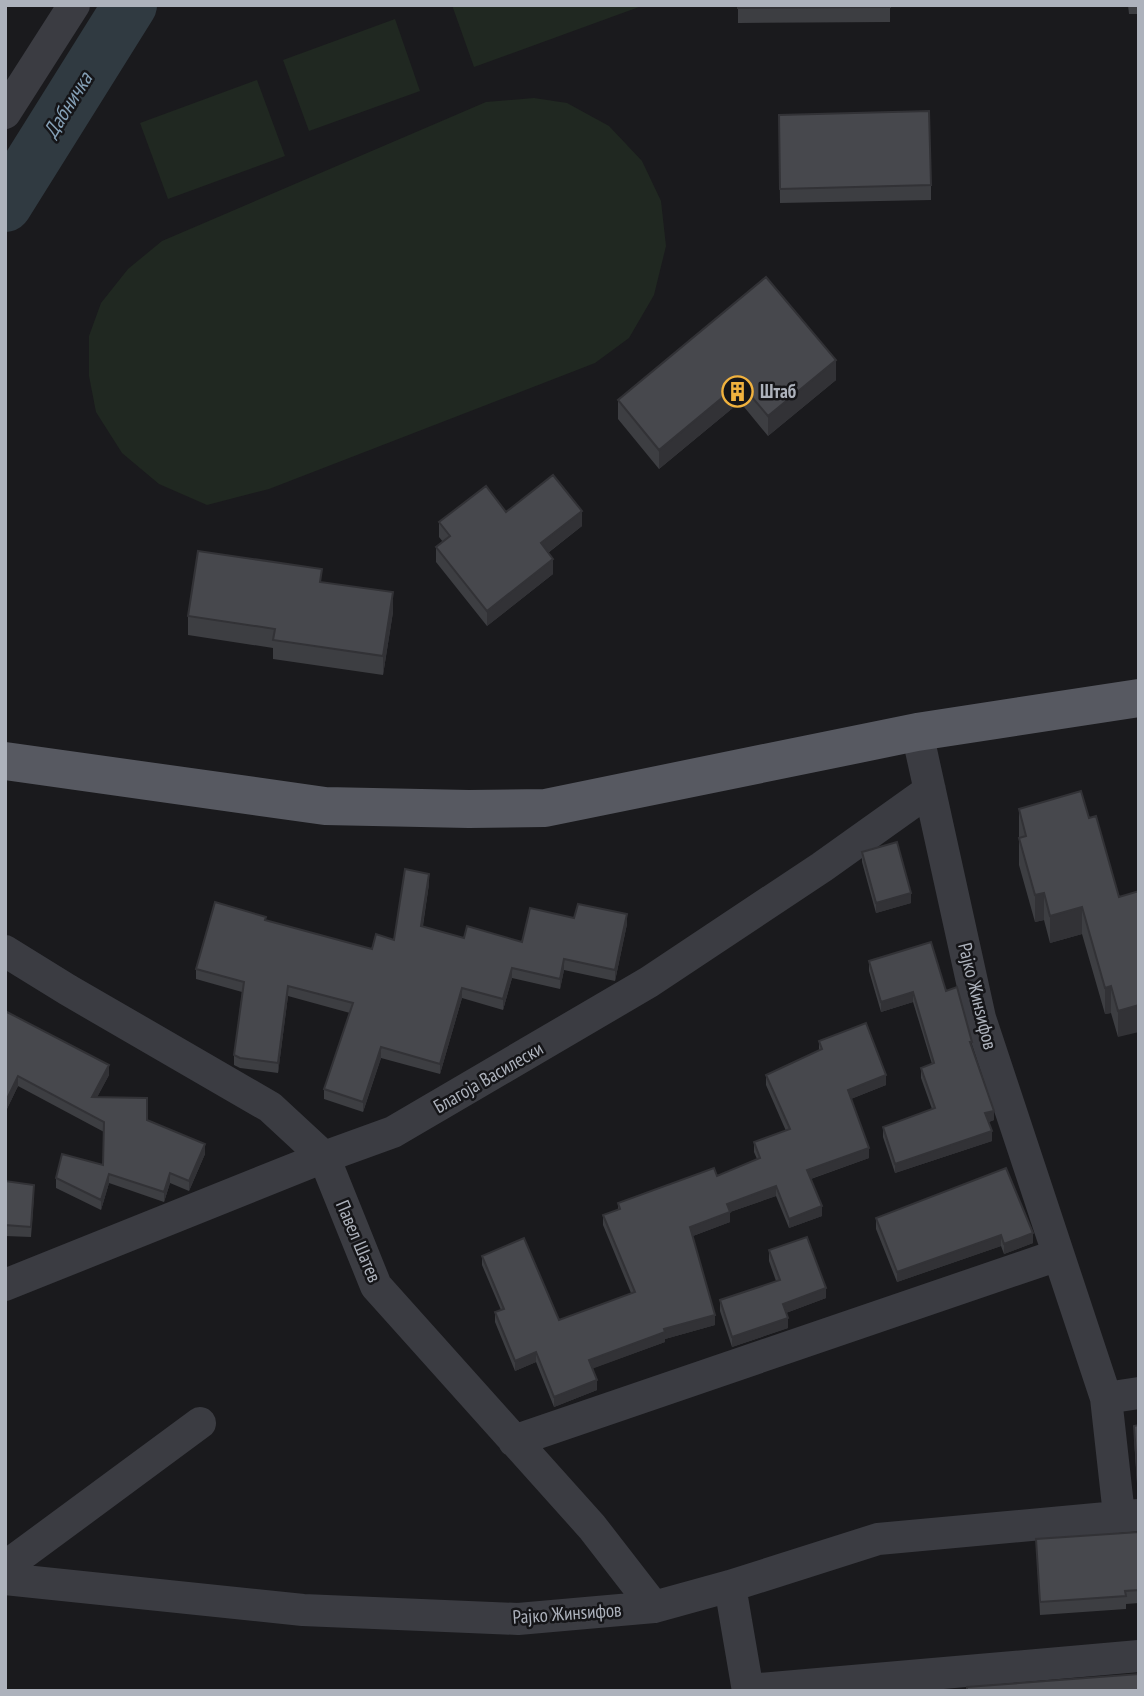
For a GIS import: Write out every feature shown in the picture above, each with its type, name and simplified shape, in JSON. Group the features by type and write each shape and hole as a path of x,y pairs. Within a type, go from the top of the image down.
{"main road":[{"path":"5,761 325,806 545,808 917,732 1139,698"}],"street":[{"path":"5,113 74,5"},
{"name":"Рајко Жинѕифов","path":"5,1579 303,1610 518,1619 654,1607 730,1587 878,1539 1129,1515 1105,1398 980,1018 917,732"},
{"name":"Благоја Василески","path":"5,1285 393,1132 649,982 822,867 930,790"},
{"name":"Павел Шатев","path":"5,951 270,1107 324,1157 376,1286 592,1527 654,1607"},
{"path":"514,1441 1058,1255"},
{"path":"1105,1398 1139,1393"},
{"path":"5,1567 200,1423"},
{"path":"730,1587 748,1691 1139,1656"}],"shaded area":[{"path":"452,5 638,5 639,7 474,67"},
{"path":"395,19 420,91 309,131 283,60"},
{"path":"257,80 285,156 168,199 140,123"},
{"path":"534,98 567,103 609,126 642,161 661,201 666,246 654,295 629,338 595,363 269,489 207,505 159,484 122,453 96,412 89,376 89,336 101,303 128,269 162,241 486,102"}],"building":[{"path":"738,5 890,5 890,7 738,8"},
{"path":"929,111 931,185 780,189 779,115"},
{"name":"Штаб","path":"766,277 836,360 768,416 740,383 659,450 618,400"},
{"path":"553,475 582,511 541,543 553,559 487,611 436,547 450,536 439,522 486,486 506,512"},
{"path":"198,551 322,569 320,582 393,592 383,656 273,640 275,629 188,616"},
{"path":"1081,791 1089,818 1096,816 1119,897 1139,891 1139,1005 1118,1011 1111,986 1105,988 1082,907 1050,916 1044,893 1035,895 1019,838 1026,836 1019,809"},
{"path":"897,842 911,893 876,903 862,852"},
{"path":"405,869 429,874 421,926 464,938 467,926 522,942 530,908 574,918 578,904 627,914 615,970 564,959 560,979 512,968 503,999 462,988 440,1064 381,1047 363,1102 324,1089 353,1003 288,986 278,1063 234,1055 244,982 196,969 215,902 266,917 265,920 372,949 376,934 394,940"},
{"path":"931,942 946,991 957,987 970,1042 994,1111 985,1113 992,1131 895,1164 883,1127 935,1108 921,1068 934,1063 913,992 881,1002 869,961"},
{"path":"5,1011 109,1065 92,1097 147,1098 147,1120 205,1144 189,1181 170,1173 164,1192 109,1174 101,1200 56,1178 62,1154 103,1165 104,1122 18,1076 5,1103"},
{"path":"866,1023 886,1075 848,1090 869,1148 807,1170 822,1206 789,1219 776,1186 727,1204 730,1212 690,1227 715,1315 664,1329 665,1332 589,1360 597,1380 554,1397 536,1352 515,1361 495,1312 504,1309 482,1256 524,1238 559,1320 635,1292 603,1215 620,1209 618,1203 714,1168 717,1176 760,1158 754,1142 790,1129 766,1075 822,1049 819,1041"},
{"path":"1006,1168 1033,1233 1004,1244 1001,1235 897,1272 876,1218"},
{"path":"5,1181 34,1185 31,1227 5,1225"},
{"path":"807,1237 826,1288 783,1304 788,1318 732,1337 720,1300 780,1280 769,1250"},
{"path":"1139,1425 1139,1485 1134,1426"},
{"path":"1139,1532 1139,1590 1125,1591 1126,1596 1040,1602 1036,1539"},
{"path":"1139,1674 1139,1691 961,1691 967,1690 967,1687"}],"waterway":[{"name":"Дабничка","path":"5,205 130,5"}],"place":[{"name":"Штаб","path":"737,391"}]}
